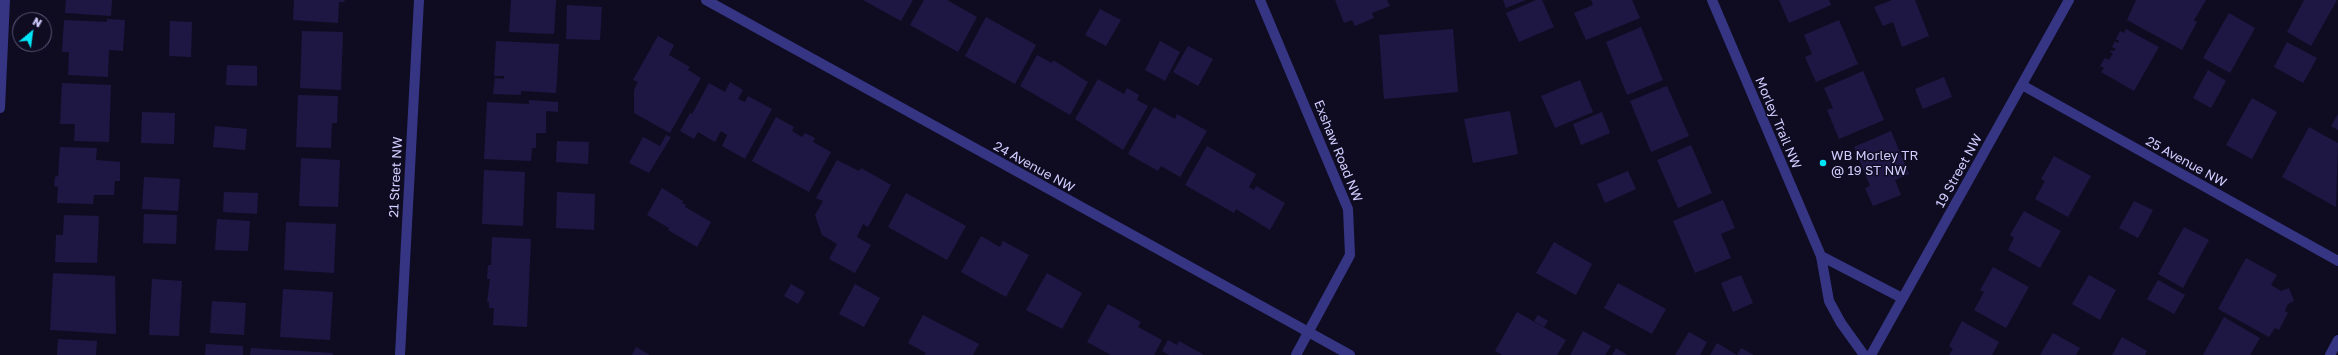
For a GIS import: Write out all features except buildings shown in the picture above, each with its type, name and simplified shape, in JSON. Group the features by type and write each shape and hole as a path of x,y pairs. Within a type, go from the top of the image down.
{"street":[{"path":"0,108 4,0"},
{"name":"21 Street NW","path":"400,355 419,0"},
{"name":"24 Avenue NW","path":"706,0 1350,355"},
{"name":"Exshaw Road NW","path":"1260,0 1348,209 1350,255 1296,355"},
{"name":"Morley Trail NW","path":"1712,0 1821,256 1828,301 1841,323 1864,355"},
{"name":"19 Street NW","path":"1871,355 2069,0"},
{"name":"25 Avenue NW","path":"2022,85 2338,261"},
{"path":"1821,256 1902,298"},
{"path":"2330,355 2338,340"}],"place":[{"name":"WB Morley TR @ 19 ST NW","path":"1823,163"}]}
